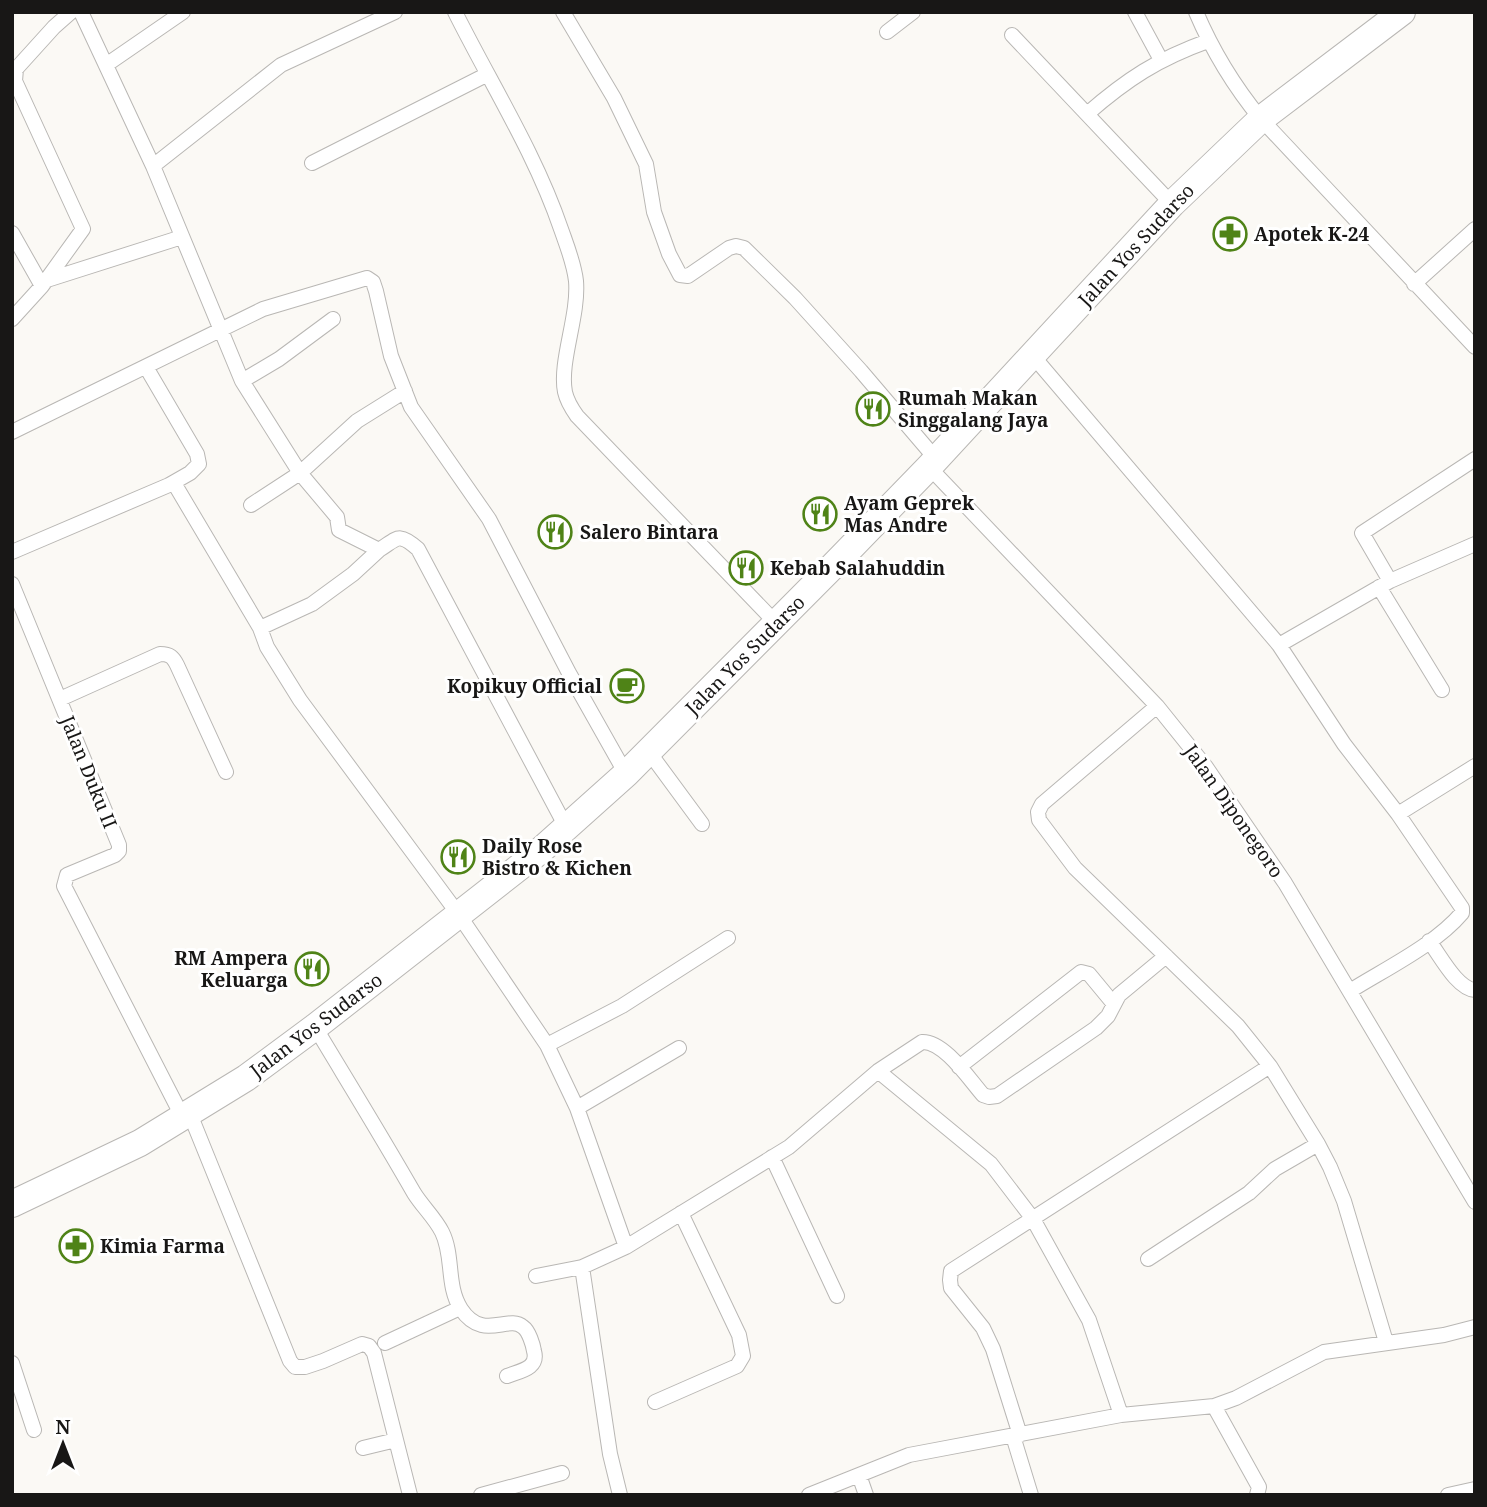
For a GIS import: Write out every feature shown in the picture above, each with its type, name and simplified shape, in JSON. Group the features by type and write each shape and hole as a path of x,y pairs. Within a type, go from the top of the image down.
{"highway":[{"name":"Jalan Yos Sudarso","path":"12,1204 106,1160 187,1116 246,1078 459,915 566,827 649,752 933,463 1172,204 1261,119 1402,12"}],"street":[{"path":"12,319 44,283 83,229 14,75 16,69 54,27 72,12"},
{"path":"81,12 153,166 242,381 300,473 337,517 339,530 379,550"},
{"path":"106,65 183,12"},
{"path":"153,166 281,65 395,12"},
{"path":"455,12 532,158 553,206 574,269 576,296 565,376 565,392 570,406 776,623"},
{"name":"Jalan Diponegoro","path":"563,12 614,98 646,164 654,212 669,254 680,275 688,276 729,248 744,248 812,316 933,463 1157,706 1206,767 1251,833 1350,991 1475,1202"},
{"path":"887,32 914,12"},
{"path":"1135,12 1161,60"},
{"path":"1196,12 1208,40 1235,87 1261,119 1475,347"},
{"path":"1012,36 1172,204"},
{"path":"1087,114 1137,74 1161,60 1208,40"},
{"path":"312,163 486,75"},
{"path":"1414,284 1475,229"},
{"path":"12,233 44,283"},
{"path":"44,283 182,237"},
{"path":"14,429 219,329 279,303 367,278 373,282 391,356 411,407 489,519 569,673 626,774"},
{"path":"242,381 279,359 333,319"},
{"path":"1033,356 1279,645 1345,744 1398,814 1462,908 1462,914 1429,941 1350,991"},
{"path":"12,552 174,482 196,469 199,458 146,366"},
{"path":"251,505 300,473 357,421 405,391"},
{"path":"1442,690 1385,584 1362,533 1475,460"},
{"path":"174,482 300,700 459,915 547,1045 576,1108 626,1247"},
{"path":"260,628 312,604 353,574 393,538 408,540 418,550 566,827"},
{"path":"1279,645 1385,584 1475,544"},
{"name":"Jalan Duku II","path":"12,584 119,845 119,851 115,855 67,875 64,886 187,1116"},
{"path":"60,699 160,654 168,654 177,665 226,772"},
{"path":"1157,706 1042,804 1038,812 1039,820 1075,868 1238,1026 1270,1066 1318,1144 1344,1201 1386,1342"},
{"path":"649,752 702,824"},
{"path":"1398,814 1475,766"},
{"path":"547,1045 622,1006 728,938"},
{"path":"1429,941 1465,989 1475,990"},
{"path":"536,1276 582,1267 626,1247 804,1136 878,1071 916,1045 930,1042 942,1048 983,1095 997,1096 1105,1021 1113,1003 1125,989 1166,956"},
{"path":"959,1067 1081,972 1089,974 1113,1003"},
{"path":"315,1027 417,1198 441,1228 448,1246 454,1295 460,1308 471,1321 482,1326 517,1324 526,1331 536,1354 535,1361 531,1367 507,1376"},
{"path":"576,1108 679,1048"},
{"path":"1031,1495 993,1349 983,1328 951,1288 951,1271 1270,1066"},
{"path":"878,1071 982,1154 1000,1173 1032,1219 1089,1320 1121,1415"},
{"path":"187,1116 290,1361 295,1367 305,1367 362,1343 369,1346 374,1353 410,1495"},
{"path":"1147,1259 1250,1193 1275,1169 1318,1144"},
{"path":"772,1157 838,1296"},
{"path":"655,1402 737,1366 743,1356 739,1335 681,1213"},
{"path":"582,1267 610,1454 621,1495"},
{"path":"386,1343 460,1308"},
{"path":"809,1495 909,1455 1121,1415 1214,1406 1236,1398 1324,1352 1444,1335 1475,1327"},
{"path":"12,1363 33,1430"},
{"path":"1214,1406 1259,1488 1257,1495"},
{"path":"363,1448 396,1440"},
{"path":"481,1495 562,1473"},
{"path":"859,1475 866,1495"},
{"path":"1448,1495 1475,1489"}],"place":[{"name":"Apotek K-24","path":"1230,234"},
{"name":"Rumah Makan Singgalang Jaya","path":"873,409"},
{"name":"Ayam Geprek Mas Andre","path":"820,514"},
{"name":"Salero Bintara","path":"555,532"},
{"name":"Kebab Salahuddin","path":"746,568"},
{"name":"Kopikuy Official","path":"627,686"},
{"name":"Daily Rose Bistro & Kichen","path":"458,857"},
{"name":"RM Ampera Keluarga","path":"312,969"},
{"name":"Kimia Farma","path":"76,1246"}]}
